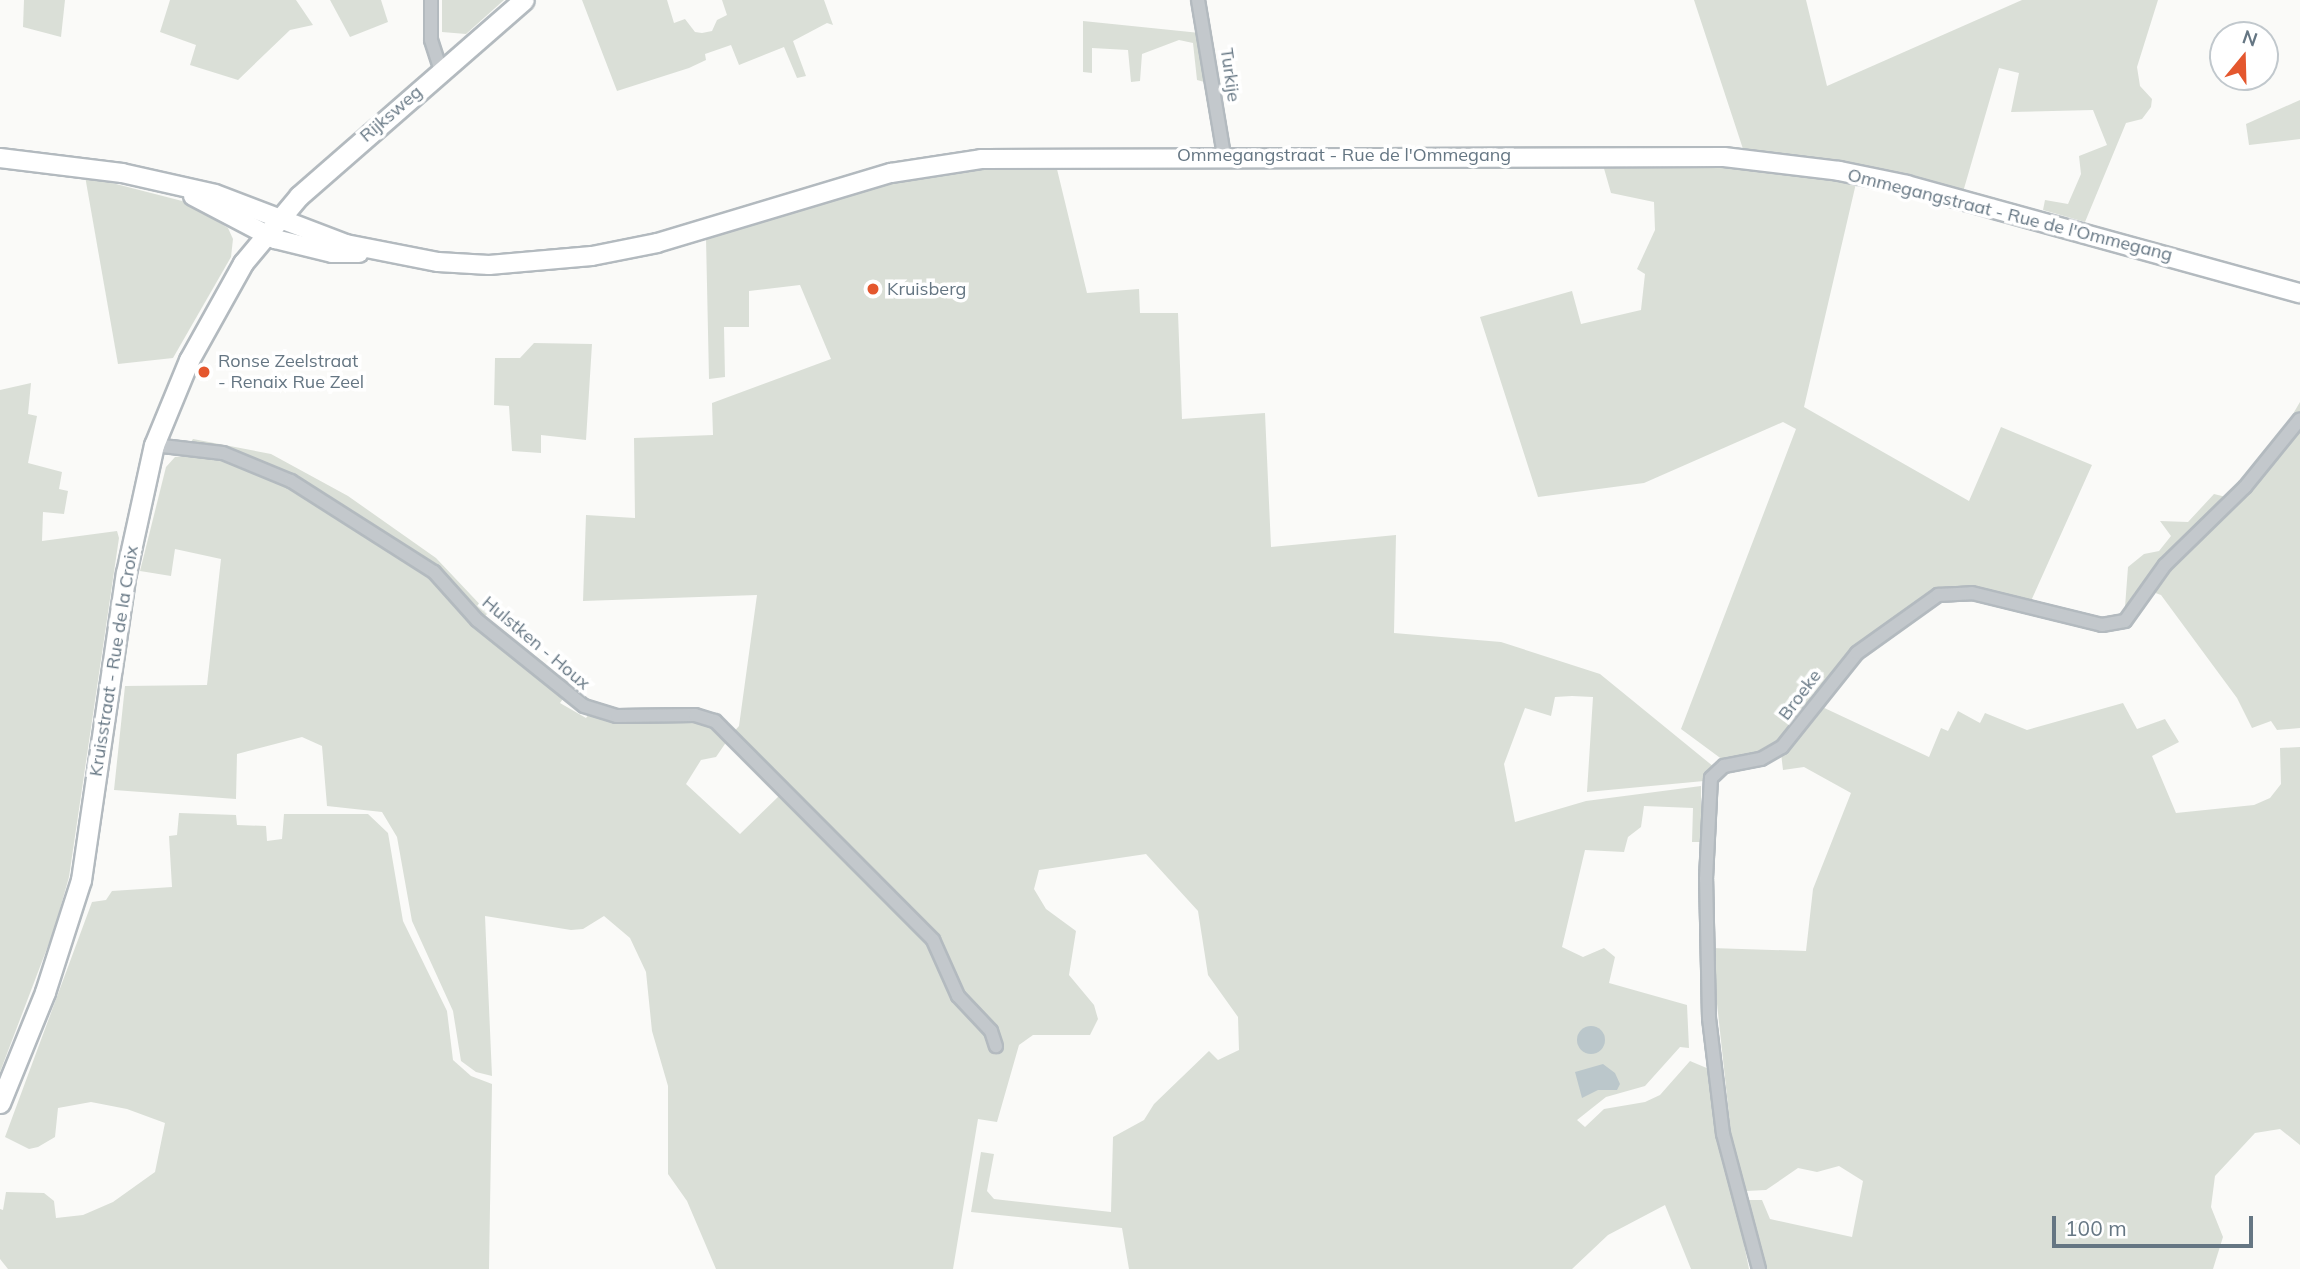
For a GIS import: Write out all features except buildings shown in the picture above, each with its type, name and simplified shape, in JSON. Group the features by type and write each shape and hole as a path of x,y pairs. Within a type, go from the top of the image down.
{"main road":[{"name":"Rijksweg","path":"266,235 299,196 524,0"},
{"name":"Ommegangstraat - Rue de l'Ommegang","path":"164,183 215,194 282,217 346,244 386,253 489,265 592,256 705,231 911,168 1027,157 1650,154 1778,162 1907,185 2300,293"},
{"path":"0,158 87,165 164,183"},
{"name":"Ommegangstraat - Rue de l'Ommegang","path":"164,183 266,235 332,253 386,253"},
{"name":"Kruisstraat - Rue de la Croix","path":"0,1103 46,992 81,880 126,573 154,445 212,312 266,235"}],"street":[{"path":"431,0 430,40 441,71"},
{"name":"Turkije","path":"1198,0 1224,156"},
{"name":"Broeke","path":"1759,1269 1732,1175 1714,1069 1705,963 1707,797 1711,778 1724,766 1761,759 1782,747 1857,653 1938,594 1972,593 2102,625 2125,621 2165,565 2245,487 2300,419"},
{"name":"Hulstken - Houx","path":"154,445 223,453 292,481 434,572 477,620 584,706 617,716 695,715 715,721 933,940 958,996 991,1031 996,1046"}],"shaded area":[{"path":"24,0 65,0 61,37 23,27"},
{"path":"170,0 296,0 313,25 290,30 238,80 190,65 196,45 160,32"},
{"path":"330,0 381,0 388,22 350,37"},
{"path":"442,0 504,0 466,34 442,32"},
{"path":"582,0 667,0 674,23 685,19 695,32 702,33 712,31 717,20 727,15 722,0 824,0 833,25 827,23 793,41 806,76 797,78 784,47 739,65 731,45 705,54 706,60 689,68 617,91"},
{"path":"1694,0 1806,0 1827,86 2022,0 2158,0 2137,67 2140,86 2152,99 2151,107 2142,119 2126,123 2085,222 2043,210 2045,200 2068,204 2081,174 2079,156 2107,145 2093,110 2011,112 2019,73 1999,68 1963,192 1744,152"},
{"path":"1083,21 1200,33 1208,83 1197,80 1193,43 1179,40 1142,54 1140,81 1131,82 1128,50 1092,48 1092,73 1083,72"},
{"path":"2300,100 2300,139 2249,145 2246,124"},
{"path":"1708,158 1857,179 1804,407 1969,501 2001,427 2092,465 2031,601 1972,589 1932,591 1855,648 1780,740 1766,751 1723,760 1681,729 1796,429 1783,422 1644,483 1538,497 1480,317 1572,291 1581,324 1641,310 1645,274 1637,269 1655,230 1654,202 1611,193 1603,165"},
{"path":"1056,165 1087,293 1139,289 1140,313 1178,313 1182,419 1265,413 1271,547 1396,535 1394,633 1501,642 1600,674 1714,767 1704,781 1587,792 1593,697 1572,696 1555,697 1551,716 1525,708 1504,764 1515,822 1586,801 1701,786 1701,842 1692,842 1693,808 1644,806 1641,827 1628,837 1624,852 1585,850 1562,947 1583,957 1604,948 1615,957 1609,983 1687,1005 1689,1048 1680,1047 1645,1086 1606,1097 1577,1120 1585,1127 1604,1109 1645,1102 1660,1095 1690,1061 1709,1069 1749,1269 1691,1269 1665,1205 1608,1235 1572,1269 1129,1269 1122,1228 971,1212 981,1152 994,1154 987,1191 994,1199 1111,1212 1113,1137 1144,1120 1154,1104 1209,1051 1218,1060 1239,1050 1238,1017 1208,975 1198,911 1146,854 1039,870 1034,889 1046,909 1076,931 1069,975 1094,1005 1098,1019 1090,1035 1033,1035 1019,1045 997,1122 978,1119 953,1269 716,1269 687,1201 668,1174 668,1086 652,1031 646,972 630,938 604,916 583,929 571,930 485,916 492,1076 476,1072 461,1061 453,1011 412,921 397,837 382,812 327,806 322,746 302,737 237,754 236,799 114,790 125,686 207,685 221,559 175,549 171,576 140,571 166,467 175,457 186,456 232,460 274,476 436,581 479,628 565,696 560,703 586,718 589,714 629,723 698,719 731,735 739,726 757,595 583,601 586,515 635,518 634,438 713,435 712,403 831,359 800,285 749,291 749,327 724,327 725,377 709,379 706,238 898,181 964,167","holes":["727,741 780,795 740,834 686,784 701,760 716,757"]},
{"path":"85,176 186,202 228,228 233,239 231,257 173,358 118,364"},
{"path":"534,343 592,344 586,440 541,435 541,453 512,451 509,406 494,405 495,358 520,358"},
{"path":"31,383 28,414 37,416 28,463 62,472 59,489 68,491 64,514 43,512 42,541 117,531 119,538 69,877 54,930 0,1072 0,390"},
{"path":"2300,402 2300,728 2277,730 2271,721 2252,728 2237,698 2161,595 2147,590 2131,612 2125,607 2128,567 2144,554 2159,551 2171,536 2160,521 2188,522 2214,494 2238,500 2295,430 2287,424"},
{"path":"193,439 271,454 348,496 436,558 488,613 483,618 432,564 299,480 247,455 188,446"},
{"path":"2123,703 2137,729 2165,719 2179,742 2152,756 2176,813 2254,805 2270,798 2281,784 2280,748 2300,747 2300,1145 2280,1129 2255,1133 2215,1176 2211,1207 2223,1237 2213,1269 1766,1269 1744,1200 1762,1200 1770,1219 1852,1237 1863,1181 1839,1166 1817,1172 1798,1168 1766,1190 1746,1191 1732,1143 1711,948 1806,951 1813,889 1851,793 1804,767 1783,770 1781,753 1818,705 1929,757 1941,728 1948,731 1958,711 1980,723 1985,713 2027,730"},
{"path":"179,813 236,815 237,825 266,826 267,841 282,839 284,814 368,814 388,833 403,921 447,1011 453,1060 471,1076 492,1084 489,1269 8,1269 0,1259 0,1209 3,1210 6,1192 44,1193 54,1201 56,1218 83,1215 113,1202 155,1172 165,1123 127,1109 91,1102 58,1108 55,1137 38,1147 29,1149 5,1137 92,902 106,900 112,891 172,887 169,836 177,835"},
{"path":"1591,1026 1601,1030 1605,1040 1601,1050 1591,1054 1581,1050 1577,1040 1581,1030"},
{"path":"1603,1064 1615,1073 1620,1084 1617,1090 1598,1090 1582,1098 1575,1072"}],"place":[{"name":"Kruisberg","path":"873,289"},
{"name":"Ronse Zeelstraat - Renaix Rue Zeel","path":"204,372"}]}
